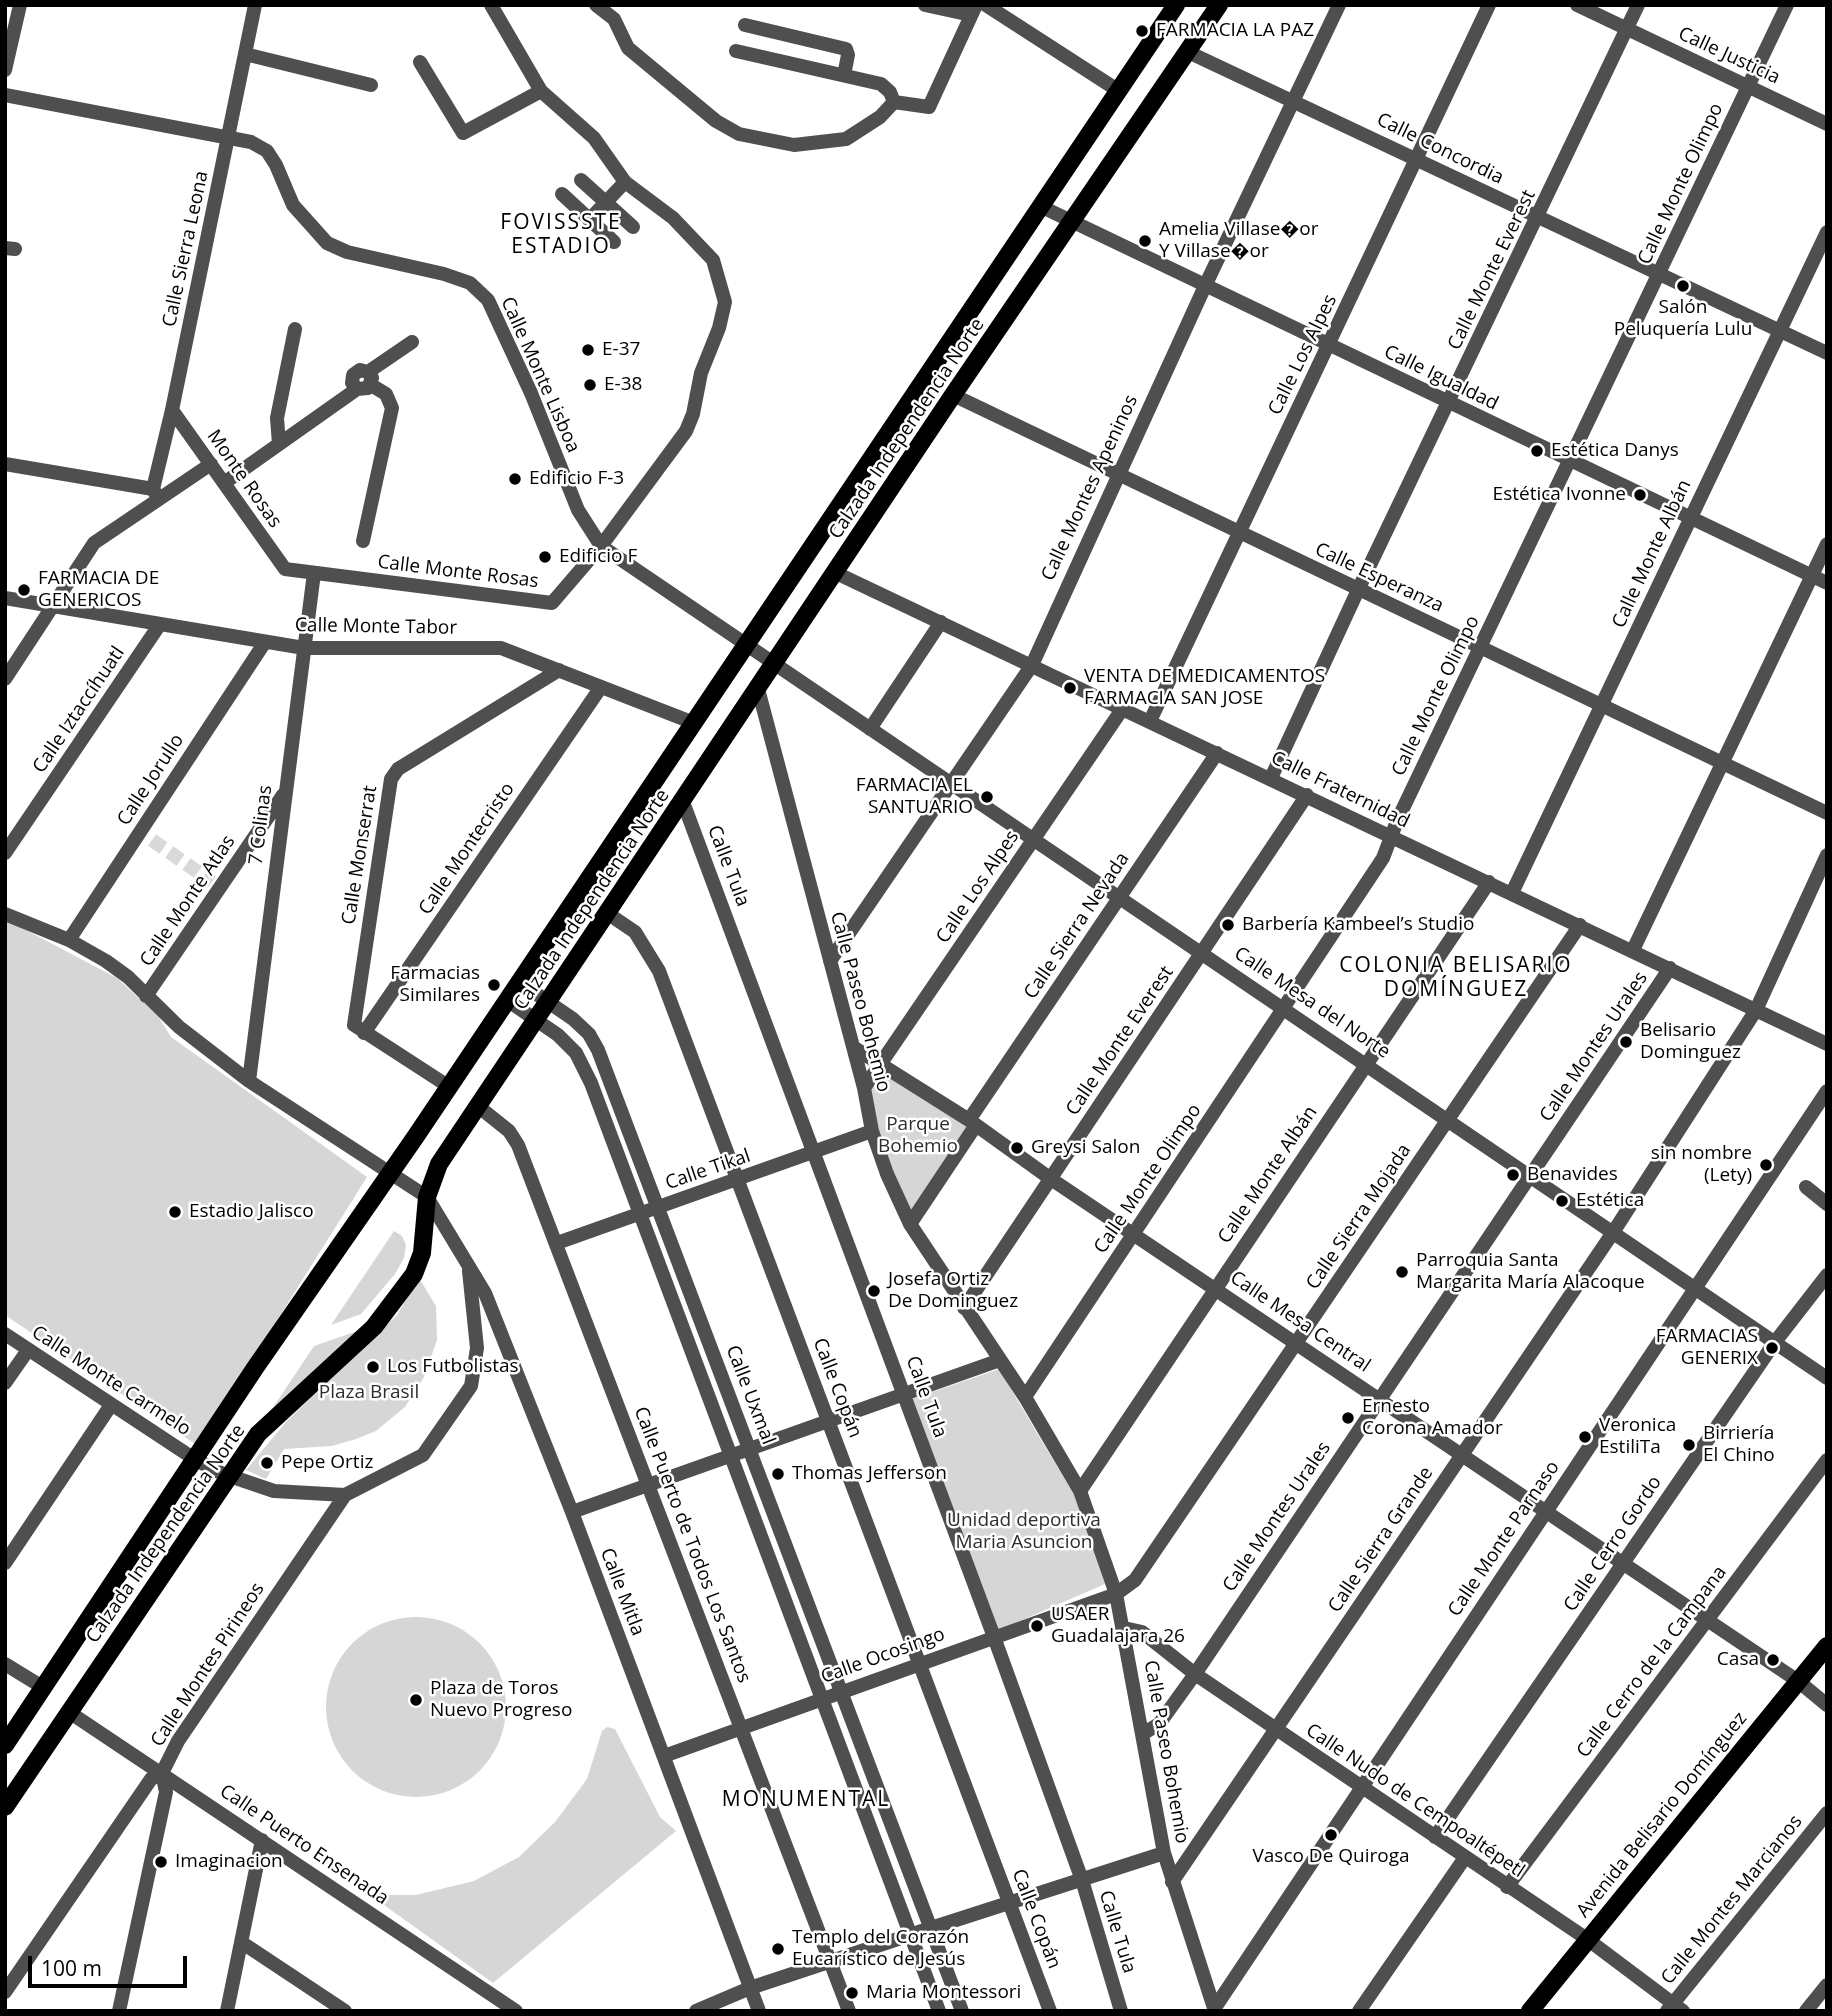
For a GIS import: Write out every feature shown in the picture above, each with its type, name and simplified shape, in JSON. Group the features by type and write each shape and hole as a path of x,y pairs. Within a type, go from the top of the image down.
{"main road":[{"name":"Calzada Independencia Norte","path":"5,1745 255,1368 390,1174 1177,5"},
{"name":"Calzada Independencia Norte","path":"5,1807 258,1434 374,1327 407,1286 422,1253 427,1197 439,1164 537,1022 953,396 1219,5"},
{"name":"Avenida Belisario Domínguez","path":"1530,2011 1827,1646"}],"street":[{"path":"5,70 20,5"},
{"name":"Calle Sierra Leona","path":"156,493 255,5"},
{"path":"491,5 541,91 594,138 625,182 673,218 713,260 725,302 719,328 701,373 686,431 601,546"},
{"path":"596,5 614,19 628,48 716,121 739,134 794,145 824,144 846,139 880,117 894,102"},
{"path":"736,51 884,86 894,102 929,107 974,10 925,5"},
{"path":"986,5 1119,91"},
{"name":"Calle Montes Apeninos","path":"830,961 1032,666 1205,286 1296,101 1339,5"},
{"name":"Calle Los Alpes","path":"1150,721 1489,5"},
{"name":"Calle Justicia","path":"1577,5 1827,124"},
{"name":"Calle Monte Everest","path":"1272,778 1358,590 1638,5"},
{"name":"Calle Monte Olimpo","path":"1025,1397 1383,858 1787,5"},
{"path":"745,25 846,50 848,55 844,75"},
{"name":"Calle Concordia","path":"1188,51 1827,352"},
{"path":"245,54 371,85"},
{"path":"419,62 463,133 541,91"},
{"name":"Calle Monte Lisboa","path":"5,95 251,142 267,151 293,205 327,243 347,252 470,283 488,300 531,393 578,510 601,546 774,664"},
{"path":"581,180 633,227"},
{"path":"589,220 625,182"},
{"path":"562,194 614,242"},
{"name":"Calle Igualdad","path":"1040,206 1827,583"},
{"name":"Calle Monte Albán","path":"1512,893 1827,233"},
{"path":"279,444 277,418 295,328"},
{"path":"224,483 365,382 412,342"},
{"path":"363,541 392,408 386,394 365,382"},
{"name":"Calle Esperanza","path":"953,396 1827,813"},
{"name":"Monte Rosas","path":"172,410 285,569"},
{"path":"5,464 156,493"},
{"path":"5,679 94,543 156,493 211,464"},
{"name":"Calle Montes Urales","path":"1633,950 1827,544"},
{"name":"Calle Monte Rosas","path":"285,569 552,603 601,546"},
{"name":"7 Colinas","path":"249,1081 314,573"},
{"name":"Calle Fraternidad","path":"836,573 1827,1044"},
{"name":"Calle Monte Tabor","path":"5,598 304,648 501,648 694,723"},
{"path":"870,729 941,622"},
{"name":"Calle Iztaccíhuatl","path":"5,852 160,624"},
{"name":"Calle Jorullo","path":"69,940 146,836 265,642"},
{"name":"Calle Mesa del Norte","path":"774,664 1120,896 1827,1378"},
{"name":"Calle Monserrat","path":"364,1033 354,1025 354,1019 394,773 559,670"},
{"name":"Calle Montecristo","path":"364,1033 601,687"},
{"name":"Calle Paseo Bohemio","path":"758,689 864,1088 872,1131 887,1174 910,1224 1025,1397 1080,1491 1116,1594 1125,1628 1164,1853 1214,2010"},
{"name":"Calle Los Alpes","path":"864,1088 1123,708"},
{"name":"Calle Sierra Nevada","path":"910,1224 1120,896 1217,753"},
{"name":"Calle Monte Atlas","path":"146,996 216,884 285,792"},
{"name":"Calle Monte Everest","path":"964,1308 1307,795"},
{"name":"Calle Tula","path":"683,802 995,1637 1082,1880 1121,2011"},
{"name":"Calle Sierra Grande","path":"1172,1882 1614,1231 1756,1010 1827,855"},
{"name":"Calle Monte Albán","path":"1080,1491 1489,882"},
{"name":"Calle Copán","path":"607,913 635,932 659,971 1051,2011"},
{"path":"5,914 69,940 106,961 179,1027 249,1081 427,1197"},
{"name":"Calle Sierra Mojada","path":"1116,1594 1135,1580 1580,925"},
{"name":"Calle Montes Urales","path":"1144,1733 1159,1724 1195,1674 1670,968"},
{"name":"Calle Uxmal","path":"519,982 589,1034 598,1050 962,2011"},
{"name":"Calle Uxmal","path":"507,1000 576,1053 592,1083 939,2011"},
{"path":"364,1033 448,1086"},
{"name":"Calle Mesa Central","path":"853,1047 973,1123 1051,1179 1798,1681 1827,1705"},
{"name":"Calle Monte Parnaso","path":"1214,2010 1827,1091"},
{"name":"Calle Puerto de Todos Los Santos","path":"479,1107 509,1131 518,1145 849,2011"},
{"name":"Calle Tikal","path":"557,1243 872,1131"},
{"path":"1806,1187 1827,1204"},
{"name":"Calle Mitla","path":"427,1197 468,1269 485,1293 572,1512 759,2011"},
{"path":"196,1460 230,1476 274,1491 345,1495 424,1455 471,1386 477,1348 468,1269"},
{"name":"Calle Cerro Gordo","path":"1435,1837 1775,1342 1827,1275"},
{"name":"Calle Monte Carmelo","path":"5,1334 196,1460"},
{"path":"5,1383 28,1350"},
{"path":"572,1512 1000,1360"},
{"path":"5,1563 111,1405"},
{"name":"Calle Cerro de la Campana","path":"1507,1887 1827,1460"},
{"name":"Calle Montes Pirineos","path":"5,1992 151,1779 162,1773 178,1741 345,1495"},
{"name":"Calle Ocosingo","path":"663,1756 1116,1594"},
{"name":"Calle Nudo de Cempoaltépetl","path":"1125,1628 1142,1632 1195,1674 1464,1859 1587,1939 1674,2008"},
{"path":"5,1664 44,1688"},
{"name":"Calle Puerto Ensenada","path":"69,1712 516,2011"},
{"path":"113,2011 121,2004 166,1791 162,1773"},
{"name":"Calle Montes Marcianos","path":"1674,2008 1827,1813"},
{"path":"227,2011 262,1840"},
{"path":"696,2011 750,1988 1164,1853"},
{"path":"1359,2011 1464,1859"},
{"path":"241,1942 345,2011"},
{"path":"1806,2011 1827,1985"}],"green space":[{"name":"Estadio Jalisco","path":"5,919 117,978 158,1016 171,1037 367,1177 198,1446 5,1315"},
{"name":"Parque Bohemio","path":"886,1074 973,1126 910,1219 887,1167 869,1087"},
{"path":"394,1231 402,1236 406,1245 404,1258 395,1274 361,1314 331,1325"},
{"name":"Plaza Brasil","path":"419,1278 436,1306 437,1340 424,1377 405,1407 376,1431 356,1439 332,1446 284,1449 266,1479 246,1470 286,1422 397,1315"},
{"path":"363,1329 264,1421 314,1346"},
{"name":"Unidad deportiva Maria Asuncion","path":"999,1369 1074,1495 1105,1584 997,1631 912,1399"},
{"name":"Plaza de Toros Nuevo Progreso","path":"416,1617 434,1618 451,1624 480,1643 499,1672 505,1689 505,1725 499,1742 480,1771 451,1790 434,1796 416,1797 398,1796 381,1790 352,1771 333,1742 327,1725 326,1707 327,1689 333,1672 352,1643 381,1624 398,1618"},
{"path":"607,1727 615,1729 660,1817 676,1831 493,1983 370,1895 416,1895 474,1881 519,1857 555,1822 587,1779 602,1731"}],"tunnel":[{"path":"152,840 212,882"}],"place":[{"name":"FARMACIA LA PAZ","path":"1142,31"},
{"name":"Amelia Villase�or Y Villase�or","path":"1145,241"},
{"name":"Salón Peluquería Lulu","path":"1683,286"},
{"name":"E-37","path":"588,350"},
{"name":"E-38","path":"590,385"},
{"name":"Estética Danys","path":"1537,451"},
{"name":"Edificio F-3","path":"515,479"},
{"name":"Estética Ivonne","path":"1640,495"},
{"name":"Edificio F","path":"545,557"},
{"name":"FARMACIA DE GENERICOS","path":"24,590"},
{"name":"VENTA DE MEDICAMENTOS FARMACIA SAN JOSE","path":"1070,688"},
{"name":"FARMACIA EL SANTUARIO","path":"987,797"},
{"name":"Barbería Kambeel’s Studio","path":"1228,925"},
{"name":"Farmacias Similares","path":"494,985"},
{"name":"Belisario Dominguez","path":"1626,1042"},
{"name":"Greysi Salon","path":"1017,1148"},
{"name":"sin nombre (Lety)","path":"1766,1165"},
{"name":"Benavides","path":"1513,1175"},
{"name":"Estética","path":"1562,1201"},
{"name":"Estadio Jalisco","path":"175,1212"},
{"name":"Parroquia Santa Margarita María Alacoque","path":"1402,1272"},
{"name":"Josefa Ortiz De Dominguez","path":"874,1291"},
{"name":"FARMACIAS GENERIX","path":"1772,1348"},
{"name":"Los Futbolistas","path":"373,1367"},
{"name":"Ernesto Corona Amador","path":"1348,1418"},
{"name":"Veronica EstiliTa","path":"1585,1437"},
{"name":"Birriería El Chino","path":"1689,1445"},
{"name":"Pepe Ortiz","path":"267,1463"},
{"name":"Thomas Jefferson","path":"778,1474"},
{"name":"USAER Guadalajara 26","path":"1037,1626"},
{"name":"Casa","path":"1773,1660"},
{"name":"Plaza de Toros Nuevo Progreso","path":"416,1700"},
{"name":"Vasco De Quiroga","path":"1331,1835"},
{"name":"Imaginacion","path":"161,1862"},
{"name":"Templo del Corazón Eucarístico de Jesús","path":"778,1949"},
{"name":"Maria Montessori","path":"852,1993"}],"district":[{"name":"FOVISSSTE ESTADIO","path":"561,235"},
{"name":"COLONIA BELISARIO DOMÍNGUEZ","path":"1456,978"},
{"name":"MONUMENTAL","path":"806,1800"}]}
